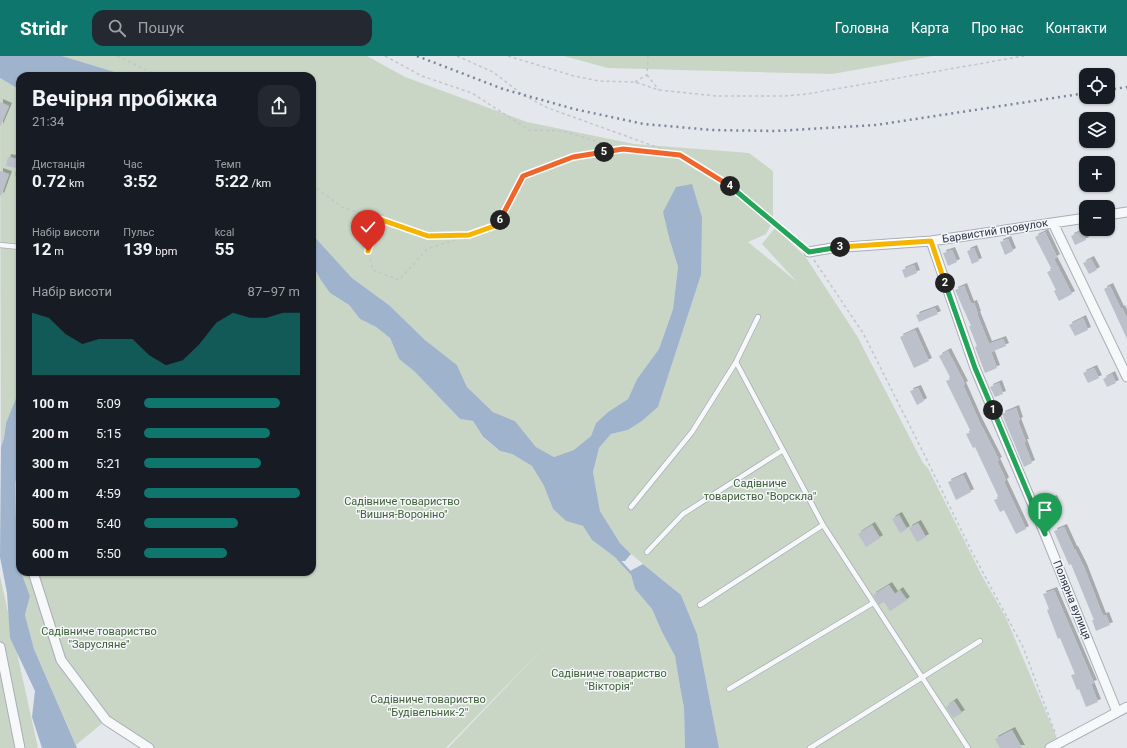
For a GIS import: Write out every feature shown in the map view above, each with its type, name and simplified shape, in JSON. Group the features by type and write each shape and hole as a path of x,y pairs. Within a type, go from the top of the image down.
{"street":[{"path":"1115,213 1127,212"},
{"name":"Барвистий провулок","path":"809,252 832,248 931,241 1079,219"},
{"path":"1053,223 1127,377"},
{"name":"Полярна вулиця","path":"931,241 975,368 1045,534 1117,712"},
{"path":"34,576 61,660 106,720 149,748"},
{"path":"0,647 20,748"},
{"path":"1050,748 1127,707"}],"lane":[{"path":"0,245 16,247"},
{"path":"631,507 692,432 736,362 758,317"},
{"path":"736,362 823,525 968,748"},
{"path":"647,552 683,514 783,450"},
{"path":"700,605 823,525"},
{"path":"729,688 873,603"},
{"path":"810,748 980,641"}],"path":[{"path":"117,56 151,72"},
{"path":"385,56 422,76 472,93 529,130 562,131 623,149 680,155"},
{"path":"458,56 493,72 523,95 548,108 680,155 734,189 809,252 863,333 972,552 1023,647 1059,743"},
{"path":"508,56 574,76 599,80 635,82 659,90 716,96 785,96 807,94 1024,56"},
{"path":"648,56 647,75 659,90"},
{"path":"635,82 647,75"},
{"path":"379,219 368,251 373,270 399,280 427,249 497,225 523,176 573,157 623,149"},
{"path":"316,188 342,206 428,236 469,235"}],"green space":[{"name":"Садівниче товариство \"Ворскла\"","path":"62,56 367,56 405,77 527,122 634,144 749,153 773,171 773,221 766,234 748,242 797,282 762,244 775,228 805,256 857,336 923,463 928,468 982,576 1006,618 1059,743 1050,748 719,748 697,634 681,595 631,554 620,543 600,511 593,472 599,448 611,434 628,430 642,421 658,407 701,275 670,241 678,267 673,309 659,349 637,379 628,399 608,412 596,423 591,436 574,451 554,457 536,447 515,421 493,412 467,387 457,365 425,340 389,305 352,278 316,238 316,72 115,72"},
{"path":"564,56 933,56 832,74 608,68"},
{"path":"0,78 16,88 16,400 6,423 1,447"},
{"path":"316,271 330,293 349,305 360,319 376,327 390,338 399,359 414,371 460,419 473,421 483,438 500,451 512,454 532,466 544,486 553,509 566,521 583,526 592,540 620,561 630,571 635,589 652,609 675,656 684,708 685,748 448,748 548,643 446,748 149,748 106,720 76,745 34,649 25,615 30,596 22,576 316,576"},
{"path":"16,479 16,522 15,484"},
{"path":"0,576 38,748 0,748"}],"water":[{"path":"0,56 62,56 115,72 16,72 16,88 0,78"},
{"path":"692,184 702,217 701,275 658,407 642,421 628,430 611,434 599,448 593,472 600,511 620,543 631,554 625,561 620,561 592,540 583,526 566,521 553,509 544,486 532,466 512,454 500,451 483,437 473,421 460,419 414,371 399,359 390,338 376,327 360,319 349,305 330,293 316,271 316,238 352,278 389,305 425,340 457,365 467,387 493,412 515,421 536,447 554,457 574,450 591,436 596,423 608,412 628,399 637,379 659,349 673,309 678,267 663,212 676,187"},
{"path":"16,398 16,576 22,576 30,596 25,615 34,649 77,748 42,748 32,717 35,691 10,638 7,593 0,557 1,447 6,423"},
{"path":"643,564 681,595 697,634 719,748 685,748 684,708 675,656 652,609 635,589 630,571"}],"building":[{"path":"0,102 9,106 0,127"},
{"path":"8,157 16,159 16,168 6,166"},
{"path":"0,171 9,174 1,196 0,195"},
{"path":"1045,232 1057,257 1054,259 1072,294 1059,301 1054,291 1056,290 1047,272 1052,270 1035,237"},
{"path":"1079,232 1079,236 1084,236 1086,240 1075,245 1071,236"},
{"path":"1008,239 1013,251 1005,255 1000,242"},
{"path":"974,248 979,261 972,264 967,251"},
{"path":"952,250 957,262 948,266 943,253"},
{"path":"1091,259 1097,270 1089,274 1083,263"},
{"path":"914,265 917,273 905,278 902,270"},
{"path":"964,286 971,304 974,303 989,344 1003,339 1006,346 991,352 997,368 985,373 975,347 977,346 969,326 971,326 955,290"},
{"path":"1110,286 1127,318 1127,339 1104,289"},
{"path":"935,308 938,314 919,322 916,315"},
{"path":"1083,318 1088,330 1075,336 1069,325"},
{"path":"915,330 929,361 914,368 900,337"},
{"path":"948,351 965,384 963,385 979,421 999,460 997,461 1006,480 1004,482 1026,529 1016,534 1004,510 1000,512 994,500 999,498 975,447 973,448 966,434 971,432 946,381 951,379 939,356"},
{"path":"1094,368 1099,378 1088,383 1083,373"},
{"path":"1112,374 1116,383 1107,387 1103,379"},
{"path":"999,383 1003,394 995,397 990,387"},
{"path":"918,388 924,401 917,405 910,391"},
{"path":"1016,408 1020,420 1018,421 1026,442 1024,442 1032,463 1024,467 1002,414"},
{"path":"963,475 971,492 956,500 948,482"},
{"path":"1054,498 1059,511 1048,515 1042,503"},
{"path":"899,515 907,529 900,533 892,519"},
{"path":"918,523 926,537 917,542 909,528"},
{"path":"872,525 880,538 866,547 858,534"},
{"path":"1064,527 1084,567 1103,616 1106,615 1110,625 1096,631 1092,620 1094,620 1071,564 1069,565 1054,531"},
{"path":"889,585 895,594 900,590 907,600 890,611 884,602 879,605 873,595"},
{"path":"1054,590 1094,683 1091,684 1098,702 1086,707 1079,689 1077,690 1071,675 1075,674 1060,638 1058,639 1047,610 1049,609 1043,594"},
{"path":"954,701 962,713 953,718 946,707"},
{"path":"1012,730 1022,748 1000,748 995,739"}],"waterway":[{"path":"618,559 631,573"}],"railway":[{"path":"417,56 503,89 574,109 644,124 712,130 776,131 876,125 1079,94"},
{"path":"1115,89 1127,87"}],"route":[{"path":"368,251 379,219 428,236 469,235 497,225 523,176 573,157 623,149 680,155 734,189 809,252 832,248 931,241 975,368 1045,534"}],"park label":[{"name":"Садівниче товариство \"Вишня-Вороніно\"","path":"402,507"},
{"name":"Садівниче товариство \"Зарусляне\"","path":"99,637"},
{"name":"Садівниче товариство \"Вікторія\"","path":"609,679"},
{"name":"Садівниче товариство \"Будівельник-2\"","path":"428,705"}]}
